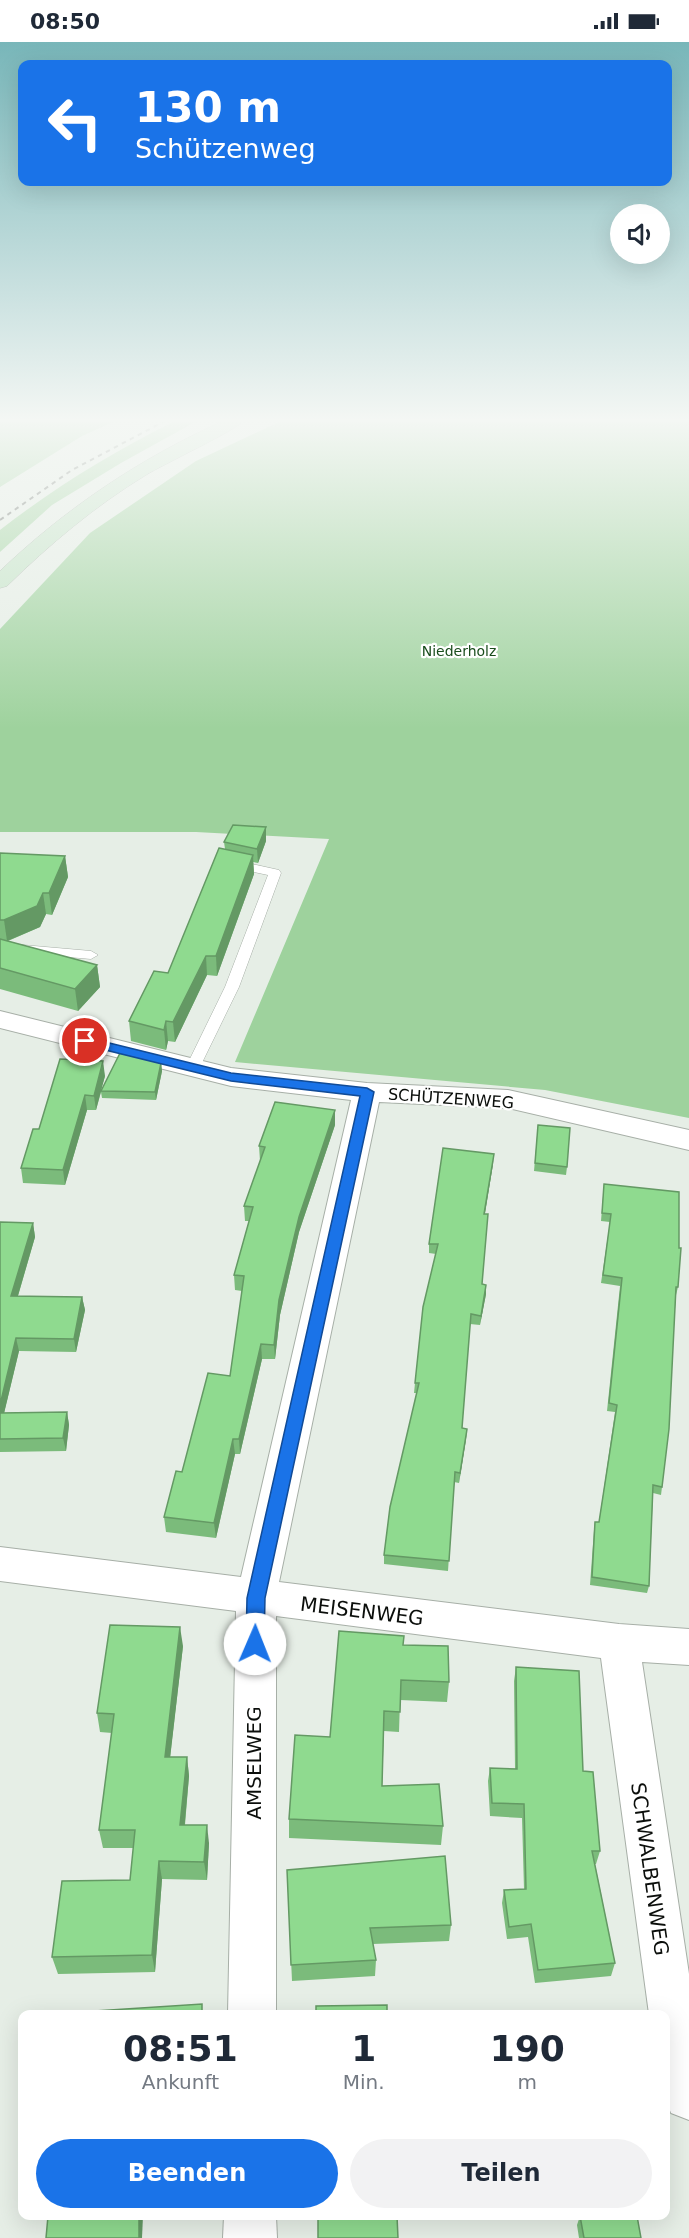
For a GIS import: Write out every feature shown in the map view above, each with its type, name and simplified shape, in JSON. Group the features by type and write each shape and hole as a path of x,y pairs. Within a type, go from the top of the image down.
{"main road":[{"path":"0,582 63,524"}],"street":[{"name":"SCHÜTZENWEG","path":"0,1019 231,1077 367,1092 508,1099 689,1140"},
{"name":"AMSELWEG","path":"252,2010 256,1598 367,1092"},
{"name":"MEISENWEG","path":"0,1564 619,1642 689,1647"},
{"name":"SCHWALBENWEG","path":"619,1642 665,1973 689,2095"},
{"path":"250,2220 250,2238"}],"lane":[{"path":"192,1069 232,987 274,873 225,862"},
{"path":"0,946 91,956"}],"green space":[{"path":"7,524 30,524 0,552 0,530"},
{"name":"Niederholz","path":"103,524 689,524 689,1118 545,1090 235,1062 329,839 196,832 0,832 0,629 90,533"}],"building":[{"path":"233,825 266,827 257,849 224,842"},
{"path":"219,848 253,855 216,956 206,956 173,1022 166,1021 164,1030 129,1021 154,971 168,973"},
{"path":"0,853 65,856 49,893 43,893 37,906 4,920 0,920"},
{"path":"0,939 97,965 75,989 0,968"},
{"path":"120,1053 161,1063 155,1092 101,1091"},
{"path":"60,1059 103,1061 94,1096 85,1095 63,1170 21,1168 33,1129 39,1129"},
{"path":"275,1102 335,1110 299,1217 279,1300 274,1345 261,1344 239,1439 233,1439 214,1523 164,1517 176,1471 182,1472 208,1373 230,1376 244,1276 234,1275 253,1207 244,1206 265,1147 259,1146"},
{"path":"538,1125 570,1128 567,1167 535,1163"},
{"path":"443,1148 494,1154 484,1214 488,1214 482,1284 486,1285 481,1316 471,1314 462,1428 467,1429 460,1473 455,1472 449,1561 384,1555 390,1507 419,1383 415,1383 423,1307 438,1244 429,1244"},
{"path":"604,1184 679,1192 679,1248 681,1248 678,1287 676,1287 669,1429 662,1487 653,1485 649,1586 592,1577 595,1522 599,1522 617,1405 609,1403 622,1278 603,1275 611,1214 602,1213"},
{"path":"0,1222 33,1223 11,1296 82,1297 74,1339 16,1338 0,1405"},
{"path":"67,1412 63,1438 0,1439 0,1413"},
{"path":"110,1625 180,1627 165,1757 187,1757 180,1825 207,1825 204,1862 159,1861 152,1955 52,1957 62,1881 130,1880 135,1830 99,1830 114,1714 97,1713"},
{"path":"339,1631 404,1636 403,1645 448,1646 449,1682 401,1680 400,1712 384,1711 382,1786 439,1784 443,1826 289,1819 295,1735 330,1737"},
{"path":"516,1667 579,1671 583,1771 593,1772 600,1851 592,1851 615,1963 538,1970 531,1924 509,1927 504,1890 526,1889 524,1804 492,1803 490,1768 517,1769"},
{"path":"445,1856 451,1925 370,1928 376,1960 291,1965 287,1870"},
{"path":"202,2004 202,2010 110,2010"},
{"path":"387,2005 387,2010 316,2010 316,2006"},
{"path":"48,2220 139,2220 139,2238 46,2238"},
{"path":"318,2220 397,2220 398,2238 318,2238"},
{"path":"581,2220 638,2220 641,2238 584,2238"}],"route":[{"path":"85,1041 231,1077 367,1092 256,1598 255,1644"}]}
